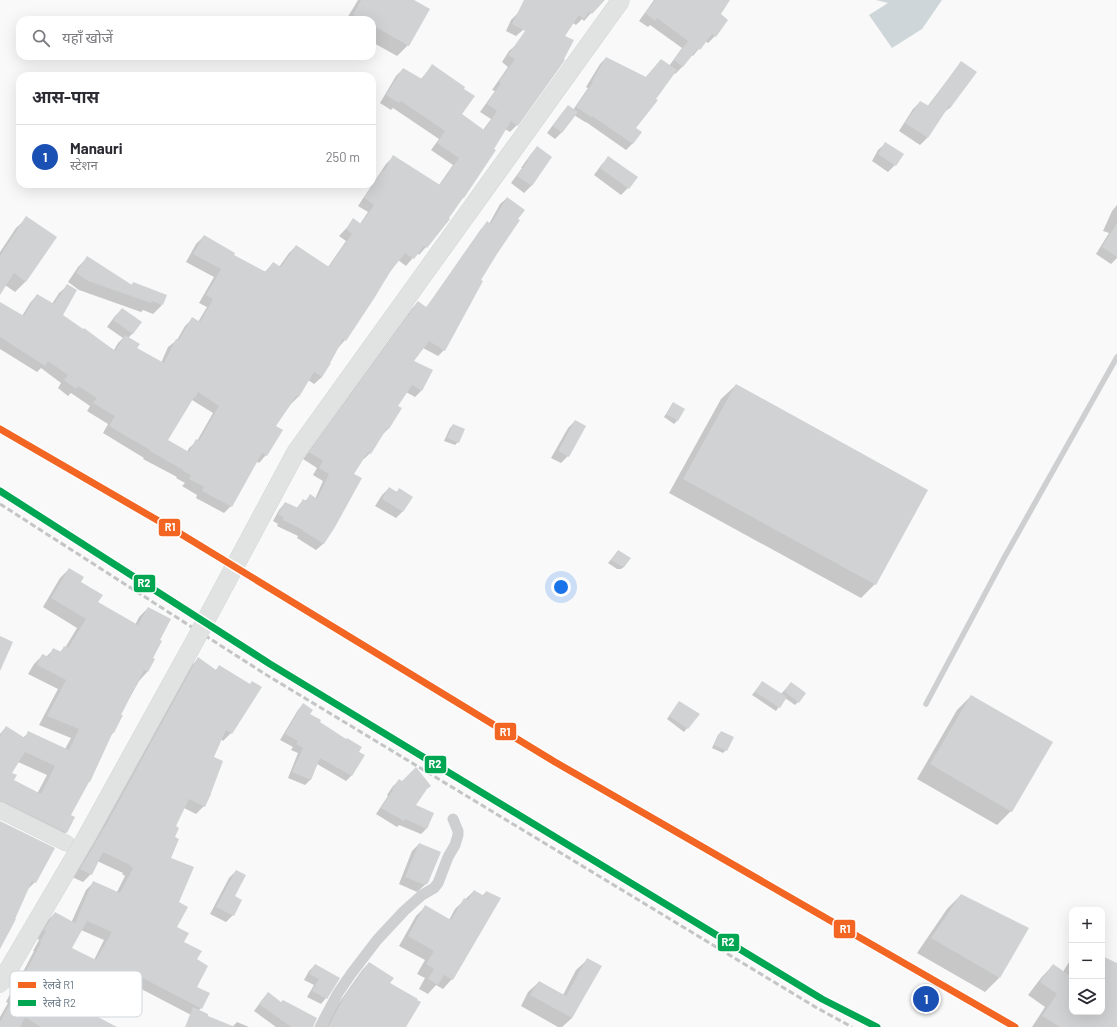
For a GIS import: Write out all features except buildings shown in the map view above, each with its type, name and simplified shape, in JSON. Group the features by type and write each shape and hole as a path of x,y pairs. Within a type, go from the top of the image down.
{"main road":[{"path":"0,984 87,836 188,653 296,452 621,0"}],"street":[{"path":"0,810 66,843"},
{"path":"320,1027 338,993 377,940 404,911 422,895 434,888 438,883 458,835 453,819"}],"lane":[{"path":"926,704 1008,552 1117,357"}],"shaded area":[{"path":"876,0 942,0 922,29 892,48 869,15 888,3"}],"railway":[{"path":"0,491 270,664 822,999 877,1027"},
{"path":"0,504 265,674 817,1008 852,1027"}],"rail line":[{"name":"R1","path":"0,429 176,531 555,762 1015,1027"},
{"name":"R2","path":"0,491 270,664 822,999 877,1027"}],"place":[{"name":"Manauri","path":"926,999"}]}
